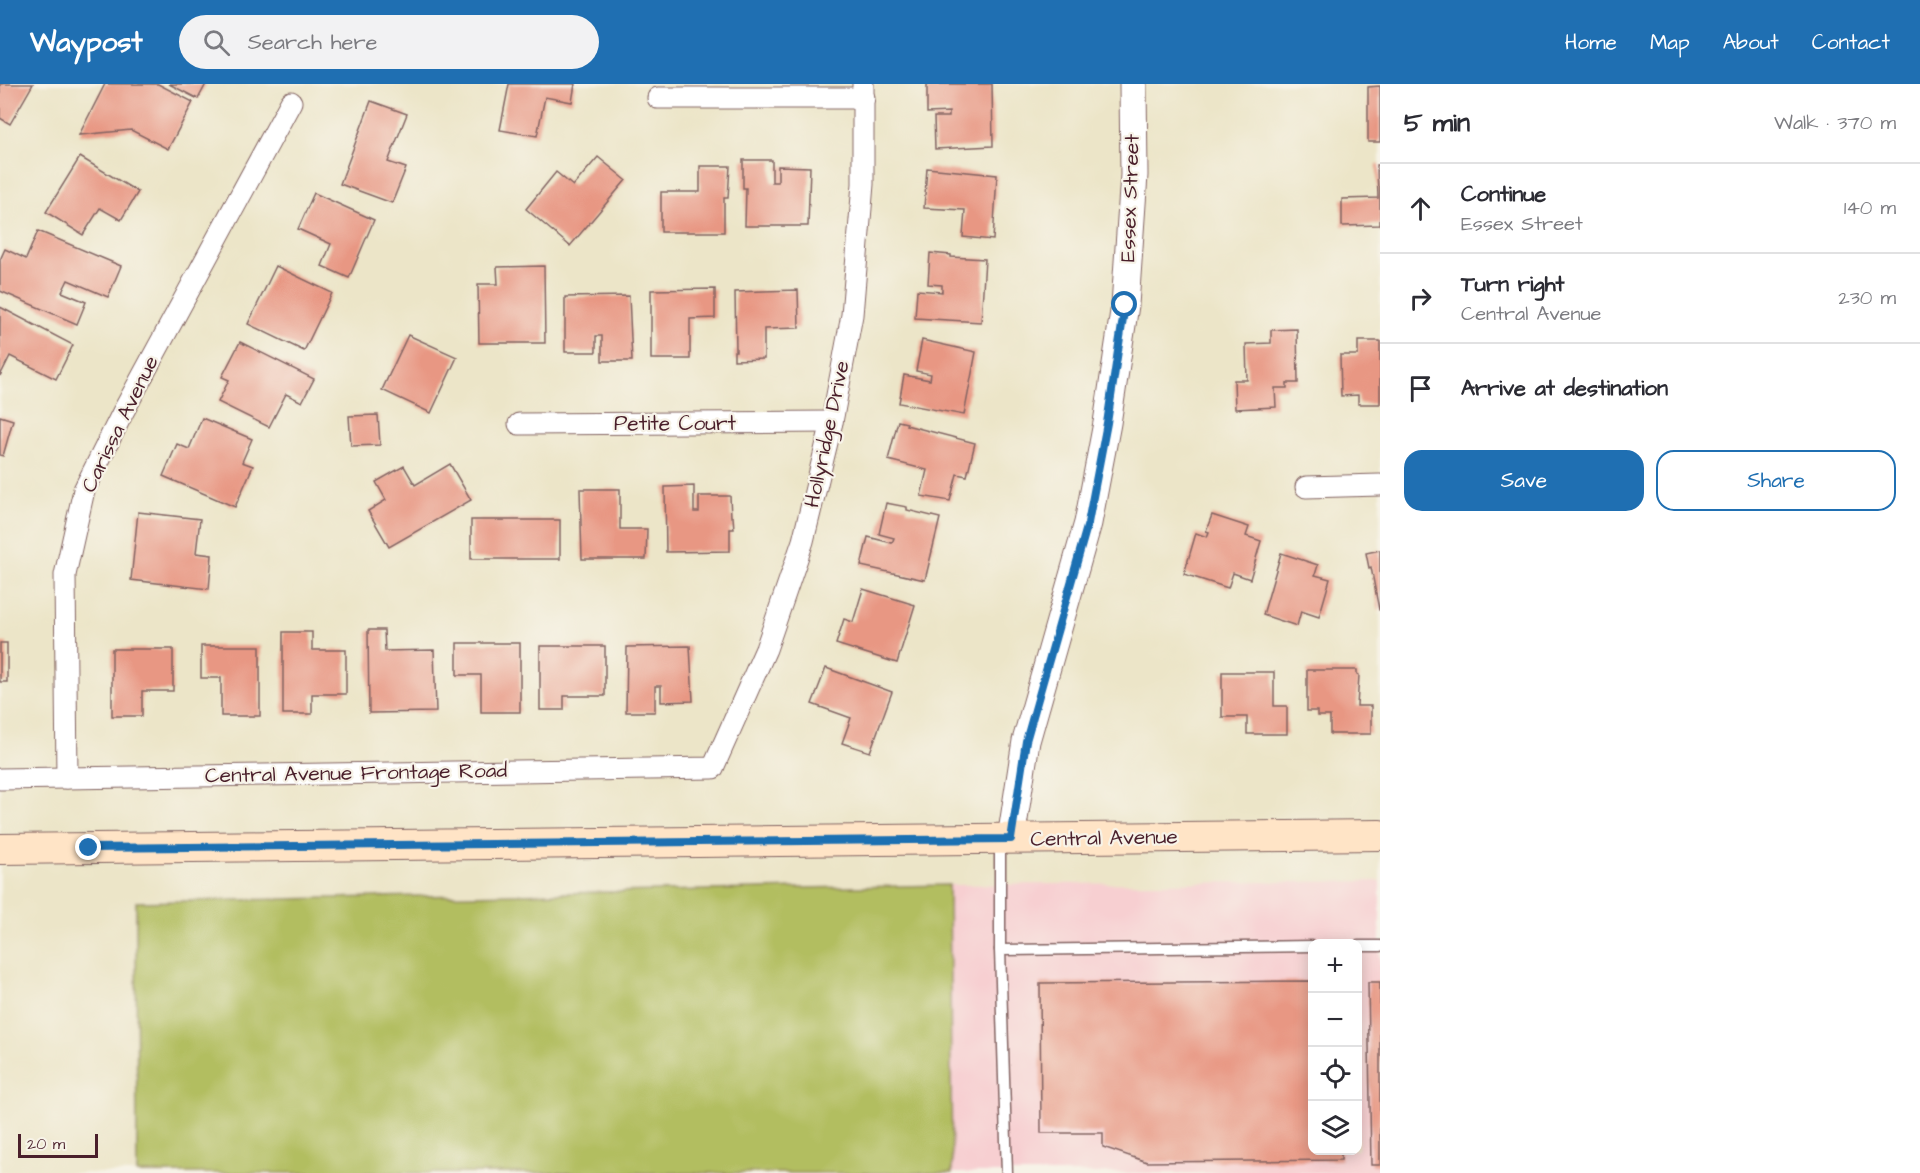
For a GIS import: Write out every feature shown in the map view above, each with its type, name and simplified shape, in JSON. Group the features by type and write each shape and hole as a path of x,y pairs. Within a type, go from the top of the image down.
{"main road":[{"name":"Central Avenue","path":"0,849 1380,835"}],"street":[{"name":"Essex Street","path":"1005,839 1026,741 1088,523 1107,423 1126,293 1134,175 1133,84"},
{"path":"658,98 864,91"},
{"name":"Hollyridge Drive","path":"713,768 766,649 803,541 832,422 852,315 863,184 864,91"},
{"name":"Carissa Avenue","path":"66,778 65,575 84,490 123,412 291,102"},
{"name":"Petite Court","path":"519,424 832,422"},
{"path":"1306,487 1380,485"},
{"name":"Central Avenue Frontage Road","path":"0,779 713,768"}],"lane":[{"path":"1005,839 1000,950 1007,1173"},
{"path":"1000,950 1308,946"},
{"path":"1362,946 1380,946"}],"shaded area":[{"path":"1380,881 1380,1173 952,1173 949,885"}],"green space":[{"path":"949,885 952,1173 137,1173 136,902"}],"building":[{"path":"0,84 33,84 10,124 0,118"},
{"path":"105,84 158,84 193,102 168,149 131,130 79,135"},
{"path":"169,84 206,84 198,99"},
{"path":"509,84 575,84 572,102 545,97 537,136 500,130"},
{"path":"927,84 992,84 993,146 935,149 934,117 949,117 949,112 927,113"},
{"path":"1380,86 1380,142 1368,142 1368,87"},
{"path":"371,101 407,114 388,162 406,168 392,203 340,184"},
{"path":"80,157 138,192 121,220 100,208 83,235 46,212"},
{"path":"598,157 626,180 570,246 526,209 556,172 573,186"},
{"path":"743,160 772,160 772,182 778,182 778,166 810,167 808,226 745,226 746,188 743,188"},
{"path":"1377,165 1380,165 1380,225 1342,226 1342,199 1378,198"},
{"path":"700,166 730,166 728,198 724,198 724,232 661,232 661,192 700,192"},
{"path":"927,168 997,175 993,240 963,237 965,210 924,208"},
{"path":"314,193 374,220 349,278 322,266 331,244 298,229"},
{"path":"38,231 121,266 108,297 68,280 62,292 86,302 77,324 0,291 0,260 5,249 26,259"},
{"path":"930,253 985,259 981,322 915,318 917,290 942,292 942,285 928,284"},
{"path":"276,266 332,293 304,351 248,324"},
{"path":"544,266 545,343 479,343 478,284 498,284 497,267"},
{"path":"715,289 715,318 690,319 690,359 651,359 651,290"},
{"path":"798,290 799,328 764,329 764,359 734,360 734,351 736,351 735,292"},
{"path":"629,296 632,361 602,361 602,336 596,336 596,352 565,352 565,297"},
{"path":"0,307 73,345 56,379 10,356 0,376"},
{"path":"1297,329 1298,383 1287,383 1287,388 1275,388 1276,407 1235,409 1234,380 1247,380 1246,344 1271,343 1271,330"},
{"path":"408,335 457,357 431,413 382,390"},
{"path":"922,340 976,352 964,415 899,403 904,375 930,380 931,374 916,371"},
{"path":"1358,341 1380,341 1380,404 1358,404 1358,395 1341,396 1340,355 1358,355"},
{"path":"240,342 314,379 302,402 286,394 269,427 218,402 229,380 222,377"},
{"path":"378,415 380,445 351,446 349,416"},
{"path":"0,416 13,420 3,456 0,455"},
{"path":"202,418 252,439 242,462 253,466 235,507 163,476 177,444 189,449"},
{"path":"898,421 975,443 967,476 957,474 950,501 921,496 927,470 888,460"},
{"path":"450,464 471,500 389,547 368,511 386,500 376,482 404,466 415,485"},
{"path":"694,486 694,512 699,512 699,496 730,496 734,529 730,529 730,551 666,552 665,487"},
{"path":"580,489 620,489 620,529 647,529 646,559 582,559"},
{"path":"886,503 940,518 925,580 861,566 868,537 892,543 894,538 879,534"},
{"path":"138,512 200,519 196,553 212,555 209,589 131,580"},
{"path":"1212,515 1249,527 1246,536 1261,541 1250,579 1233,573 1228,588 1184,574 1196,533 1207,537 1209,532 1206,531"},
{"path":"471,520 560,520 560,559 471,559"},
{"path":"1380,550 1380,610 1379,610 1366,553"},
{"path":"1281,553 1318,565 1315,575 1330,579 1319,617 1301,611 1297,626 1263,615"},
{"path":"863,589 915,605 897,663 836,644 844,619 853,622"},
{"path":"368,630 384,630 385,651 434,650 436,712 369,713"},
{"path":"283,632 312,632 312,650 346,650 346,694 312,694 312,714 283,714"},
{"path":"0,643 7,643 7,682 0,682"},
{"path":"457,643 520,643 520,712 481,712 481,675 457,675"},
{"path":"201,646 260,646 260,716 221,716 221,678 201,678"},
{"path":"540,646 605,646 605,696 564,696 564,710 540,710"},
{"path":"690,646 693,701 661,702 661,686 655,686 655,712 626,712 627,647"},
{"path":"112,649 173,649 173,691 142,691 142,716 112,716"},
{"path":"826,668 892,692 870,752 842,743 851,718 812,704"},
{"path":"1307,670 1357,670 1359,675 1357,706 1371,706 1371,734 1330,734 1330,716 1317,716 1317,711 1307,711"},
{"path":"1222,672 1274,672 1274,706 1287,706 1287,734 1247,734 1247,717 1222,717"},
{"path":"1308,981 1308,1155 1341,1155 1341,1160 1147,1162 1103,1147 1103,1133 1041,1133 1040,983"},
{"path":"1368,982 1380,982 1380,1165 1371,1165"}],"route":[{"path":"89,848 1011,839 1026,741 1088,523 1107,423 1125,305"}]}
